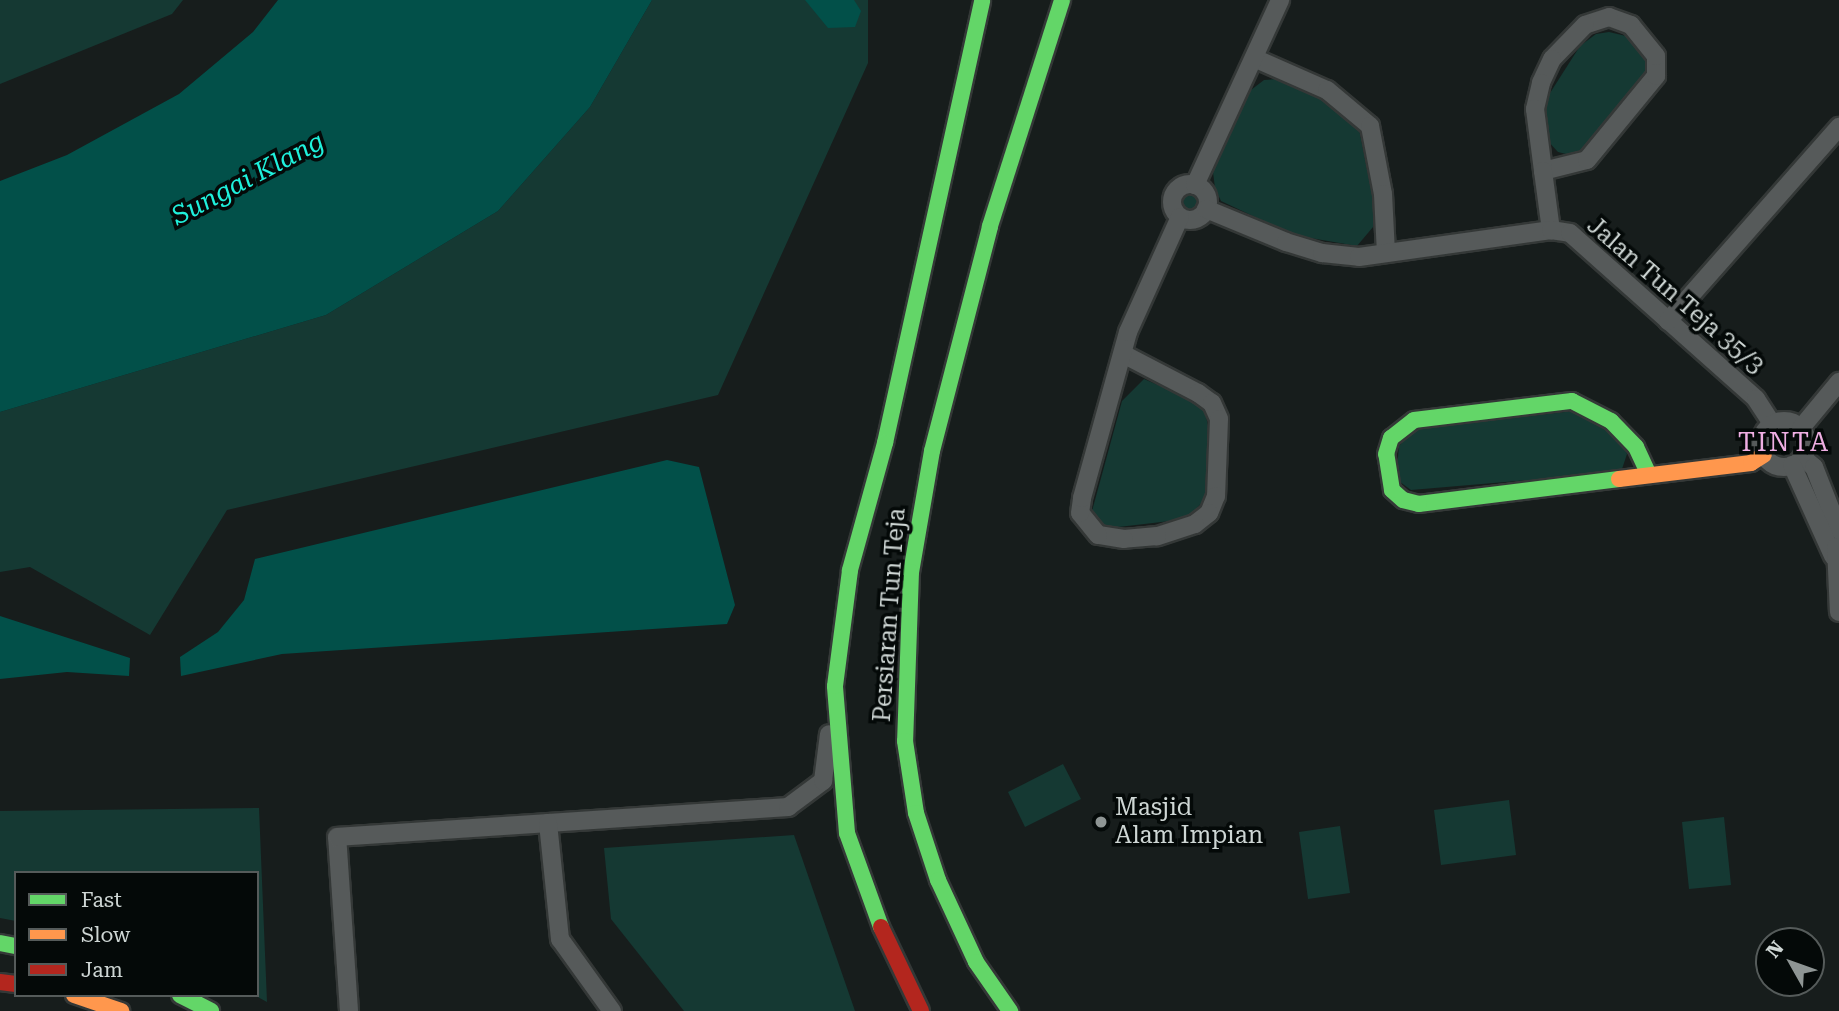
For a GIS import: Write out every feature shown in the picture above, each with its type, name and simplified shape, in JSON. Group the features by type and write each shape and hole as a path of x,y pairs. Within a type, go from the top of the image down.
{"main road":[{"name":"Persiaran Tun Teja","path":"920,1011 873,910 847,833 835,686 850,570 886,443 982,0"},
{"name":"Persiaran Tun Teja","path":"1010,1011 976,962 938,880 916,813 905,741 911,572 920,503 990,226 1062,0"},
{"path":"1649,475 1636,447 1611,421 1572,401 1414,420 1391,438 1386,454 1392,490 1403,500 1419,504 1751,463 1764,455"},
{"path":"80,997 121,1011"},
{"path":"184,997 211,1011"}],"street":[{"path":"1195,185 1280,0"},
{"path":"1543,171 1587,160 1656,76 1656,56 1631,25 1609,17 1585,25 1552,59 1535,108 1543,171 1551,230"},
{"path":"1254,58 1327,90 1370,126 1384,194 1386,253"},
{"path":"1668,321 1839,127"},
{"path":"1185,184 1195,185 1207,197 1206,209 1194,219 1181,218 1172,206 1174,192 1185,184"},
{"name":"Jalan Tun Teja 35/3","path":"1206,209 1322,253 1359,257 1551,230 1570,233 1755,399 1772,424"},
{"path":"1123,354 1198,393 1212,403 1220,419 1216,496 1209,513 1195,524 1157,536 1124,539 1098,535 1080,513 1123,354 1181,218"},
{"path":"1801,428 1839,382"},
{"path":"1833,556 1818,526 1797,468 1807,441 1801,428 1790,421 1772,424 1763,436 1764,455 1774,464 1797,468 1814,467 1839,532 1833,556 1839,612"},
{"path":"349,1011 337,837 788,807 823,781 835,686"},
{"path":"548,823 560,939 612,1011"}],"shaded area":[{"path":"0,0 183,0 172,14 0,84"},
{"path":"652,0 868,0 868,63 718,395 227,510 150,635 30,567 0,572 0,412 326,315 498,211 590,107"},
{"path":"1609,32 1626,36 1644,51 1647,64 1644,77 1583,149 1570,155 1558,152 1546,139 1544,109 1550,93 1580,46 1596,34"},
{"path":"1277,79 1324,99 1359,129 1373,199 1373,227 1357,246 1293,235 1221,201 1215,188 1213,172 1247,93 1264,80"},
{"path":"1190,192 1197,195 1200,202 1197,209 1190,212 1183,209 1180,202 1183,195"},
{"path":"1144,379 1195,401 1205,411 1208,426 1205,499 1187,519 1110,528 1099,524 1092,511 1122,401"},
{"path":"1573,411 1587,416 1623,444 1627,454 1622,469 1613,473 1411,490 1396,479 1399,446 1413,430"},
{"path":"1063,764 1081,799 1025,827 1008,792"},
{"path":"1509,800 1516,855 1441,865 1434,810"},
{"path":"259,808 267,1002 258,997 259,871 14,871 14,921 0,918 0,811"},
{"path":"1724,817 1731,885 1689,889 1682,822"},
{"path":"1340,826 1350,893 1308,899 1299,832"},
{"path":"794,835 855,1011 684,1011 611,919 604,848"}],"water":[{"name":"Sungai Klang","path":"278,0 652,0 590,107 498,211 326,315 0,412 0,181 67,155 179,94 253,32"},
{"path":"805,0 854,0 861,11 855,27 828,28"},
{"path":"667,460 699,467 735,605 727,624 282,654 181,676 180,657 218,632 244,600 255,559"},
{"path":"0,616 130,658 129,676 67,672 0,679"}],"traffic: fast":[{"path":"885,443 982,0"},
{"path":"932,451 990,226 1062,0"},
{"path":"1619,479 1419,504 1403,500 1392,490 1386,454 1391,438 1414,420 1572,401 1611,421 1636,447 1649,475"},
{"path":"881,927 847,833 835,686 850,570 885,443"},
{"path":"932,451 911,572 905,741 916,813 938,880 976,962 1010,1011"},
{"path":"0,943 14,946"},
{"path":"184,997 211,1011"}],"traffic: slow":[{"path":"1619,479 1751,463 1764,455"},
{"path":"80,997 121,1011"}],"traffic: jam":[{"path":"881,927 921,1011"},
{"path":"0,982 14,984"}],"place":[{"name":"Masjid Alam Impian","path":"1101,822"}],"district":[{"name":"TINTA","path":"1784,443"}]}
